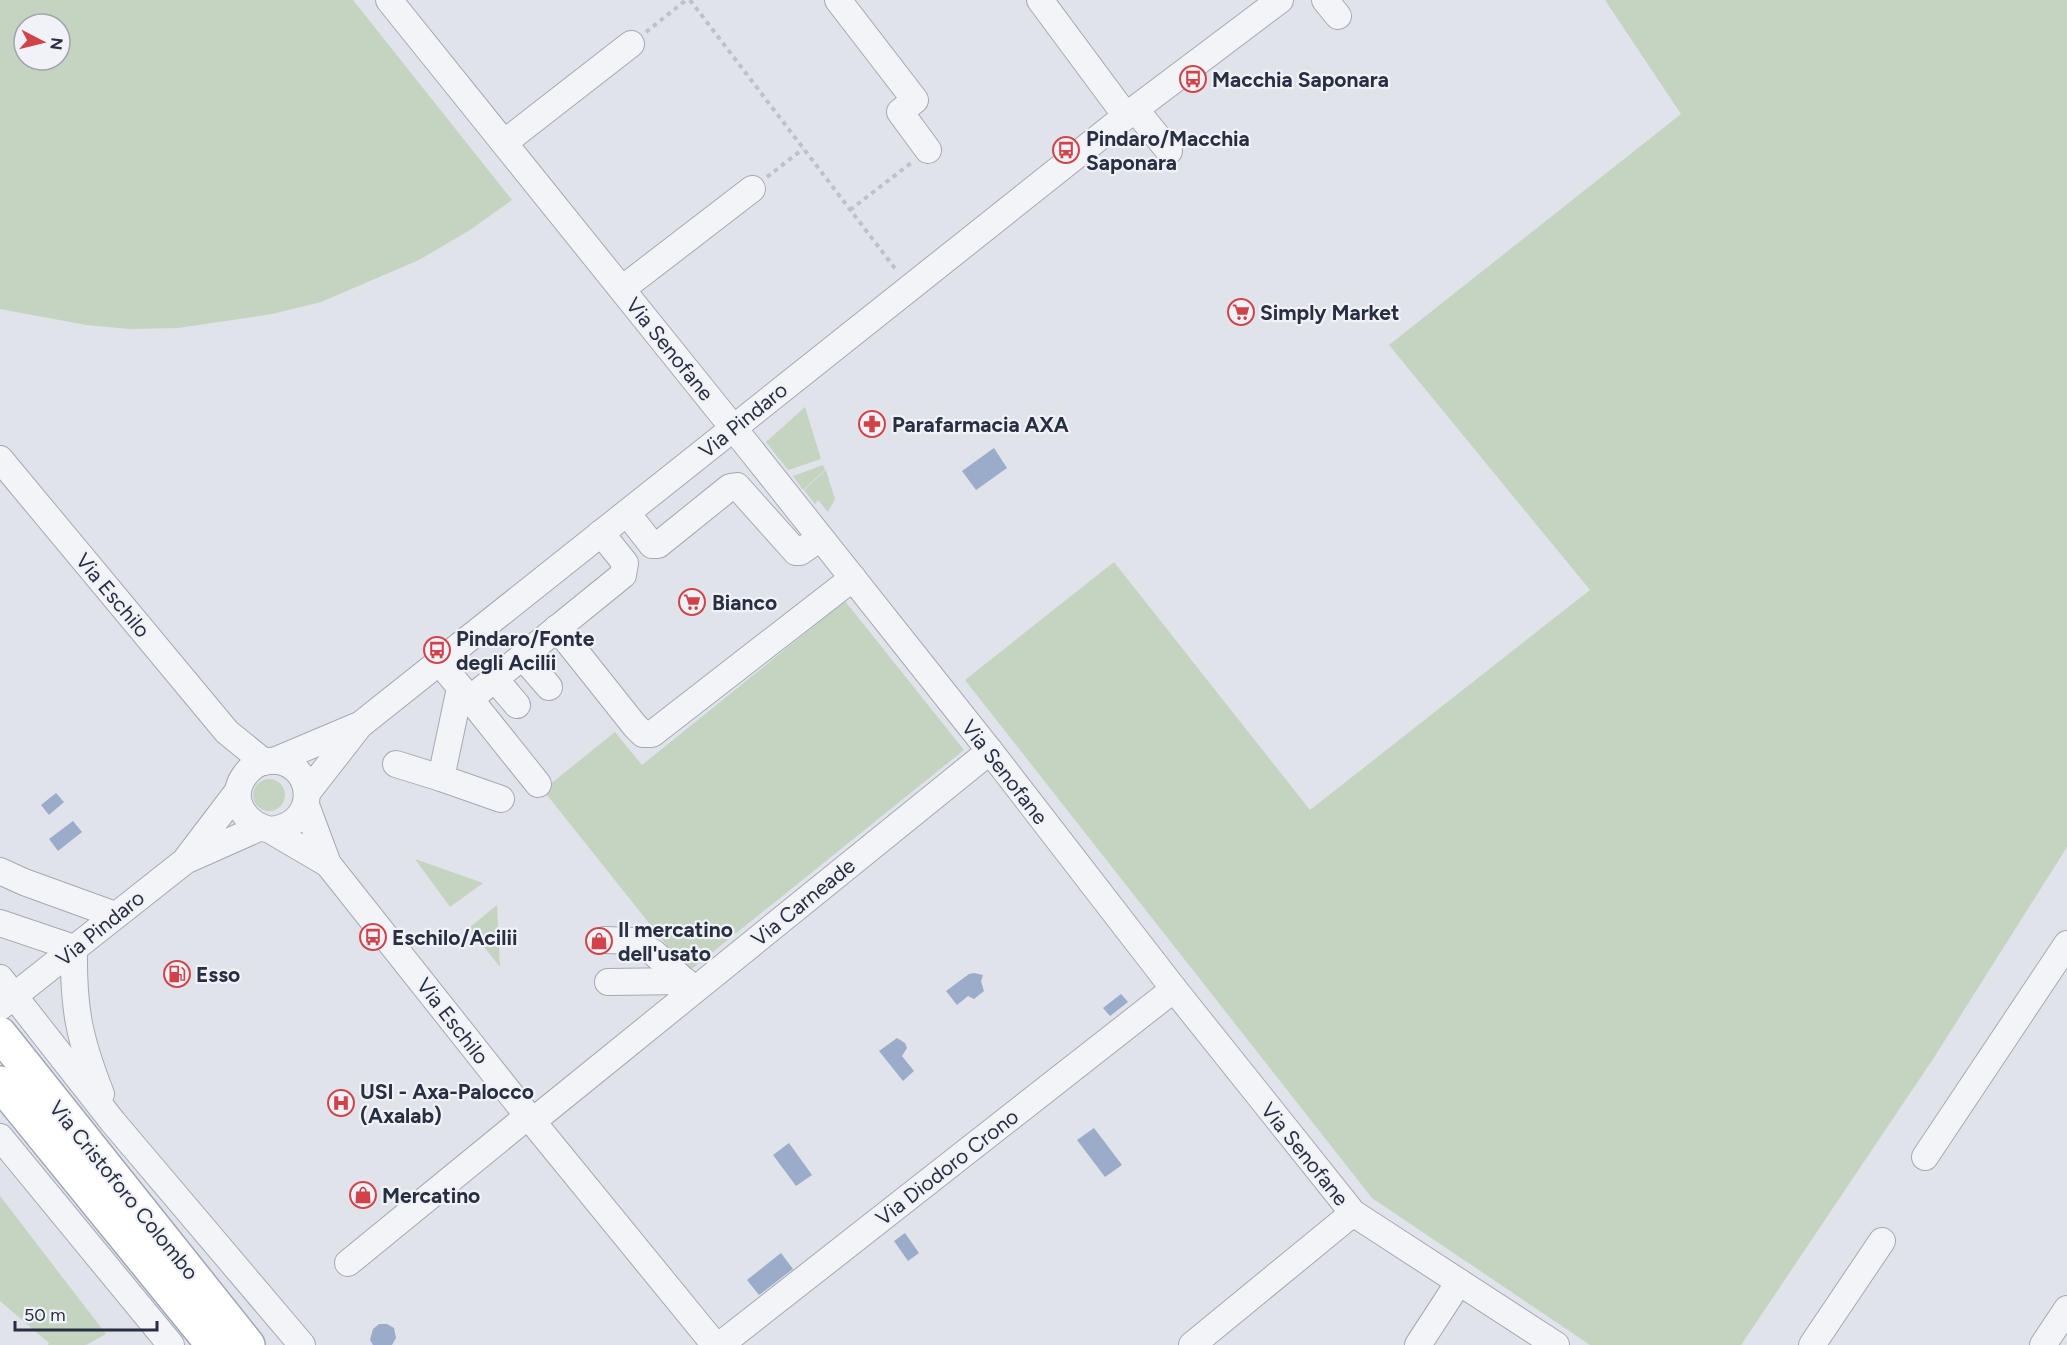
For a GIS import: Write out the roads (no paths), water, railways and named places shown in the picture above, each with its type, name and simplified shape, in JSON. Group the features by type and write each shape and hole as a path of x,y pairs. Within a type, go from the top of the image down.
{"main road":[{"name":"Via Cristoforo Colombo","path":"0,1034 248,1345"},
{"name":"Via Cristoforo Colombo","path":"0,1083 213,1345"}],"street":[{"name":"Via Senofane","path":"389,0 505,142 990,751 1173,989 1353,1213 1556,1345"},
{"path":"838,0 915,100 900,112 928,150"},
{"path":"1040,0 1131,113 1169,151"},
{"name":"Via Pindaro","path":"360,724 1131,113 1280,0"},
{"path":"505,142 631,44"},
{"path":"621,289 752,189"},
{"name":"Via Eschilo","path":"0,459 227,732"},
{"path":"627,513 652,544 658,545 733,486 737,486 796,552 800,552 820,538"},
{"path":"441,778 465,693 494,678 623,575 625,563 601,533"},
{"path":"557,628 635,726 643,734 652,734 853,579"},
{"path":"522,656 549,687"},
{"path":"439,662 538,784"},
{"path":"494,678 517,705"},
{"path":"185,861 247,772 360,724"},
{"path":"185,861 265,829 282,829 292,824 301,816 306,799 360,724"},
{"path":"227,732 269,761 283,762 299,773 304,782 306,799 328,864"},
{"path":"227,732 239,786 238,799 243,814 250,822 328,864"},
{"name":"Via Carneade","path":"348,1263 531,1118 689,986 990,751"},
{"path":"396,764 501,799"},
{"name":"Via Pindaro","path":"5,994 74,948 185,861"},
{"name":"Via Eschilo","path":"328,864 715,1345"},
{"path":"0,871 115,915"},
{"path":"0,923 74,948"},
{"path":"604,940 634,941 654,953 689,986"},
{"path":"1926,1157 2067,944"},
{"name":"Via Cristoforo Colombo","path":"74,948 74,995 78,1023 85,1052 113,1122"},
{"path":"608,982 689,986"},
{"name":"Via Diodoro Crono","path":"720,1345 1173,989"},
{"name":"Via Cristoforo Colombo","path":"5,994 302,1345"},
{"path":"0,1137 171,1345"},
{"path":"1192,1345 1353,1213"},
{"path":"1812,1345 1882,1240"},
{"path":"1418,1345 1459,1282"},
{"path":"2043,1345 2067,1309"},
{"path":"276,1313 280,1345"}],"water":[{"path":"994,448 1007,468 976,490 962,471"},
{"path":"56,793 64,802 49,815 41,805"},
{"path":"73,821 82,832 58,851 49,839"},
{"path":"969,974 983,975 981,981 984,991 974,999 968,996 957,1005 946,991"},
{"path":"1121,994 1128,1002 1110,1016 1103,1008"},
{"path":"897,1038 905,1043 907,1048 902,1056 914,1071 903,1081 879,1051"},
{"path":"1094,1128 1122,1165 1105,1177 1077,1140"},
{"path":"789,1143 812,1175 796,1186 773,1155"},
{"path":"905,1233 919,1253 908,1261 894,1241"},
{"path":"781,1253 793,1269 759,1295 747,1280"},
{"path":"379,1324 387,1324 394,1328 396,1338 392,1345 373,1345 370,1340 373,1329"}],"place":[{"name":"Macchia Saponara","path":"1193,79"},
{"name":"Pindaro/Macchia Saponara","path":"1066,150"},
{"name":"Simply Market","path":"1241,312"},
{"name":"Parafarmacia AXA","path":"872,424"},
{"name":"Bianco","path":"692,602"},
{"name":"Pindaro/Fonte degli Acilii","path":"437,650"},
{"name":"Eschilo/Acilii","path":"373,937"},
{"name":"Il mercatino dell'usato","path":"599,941"},
{"name":"Esso","path":"177,974"},
{"name":"USI - Axa-Palocco (Axalab)","path":"341,1103"},
{"name":"Mercatino","path":"363,1195"}]}
